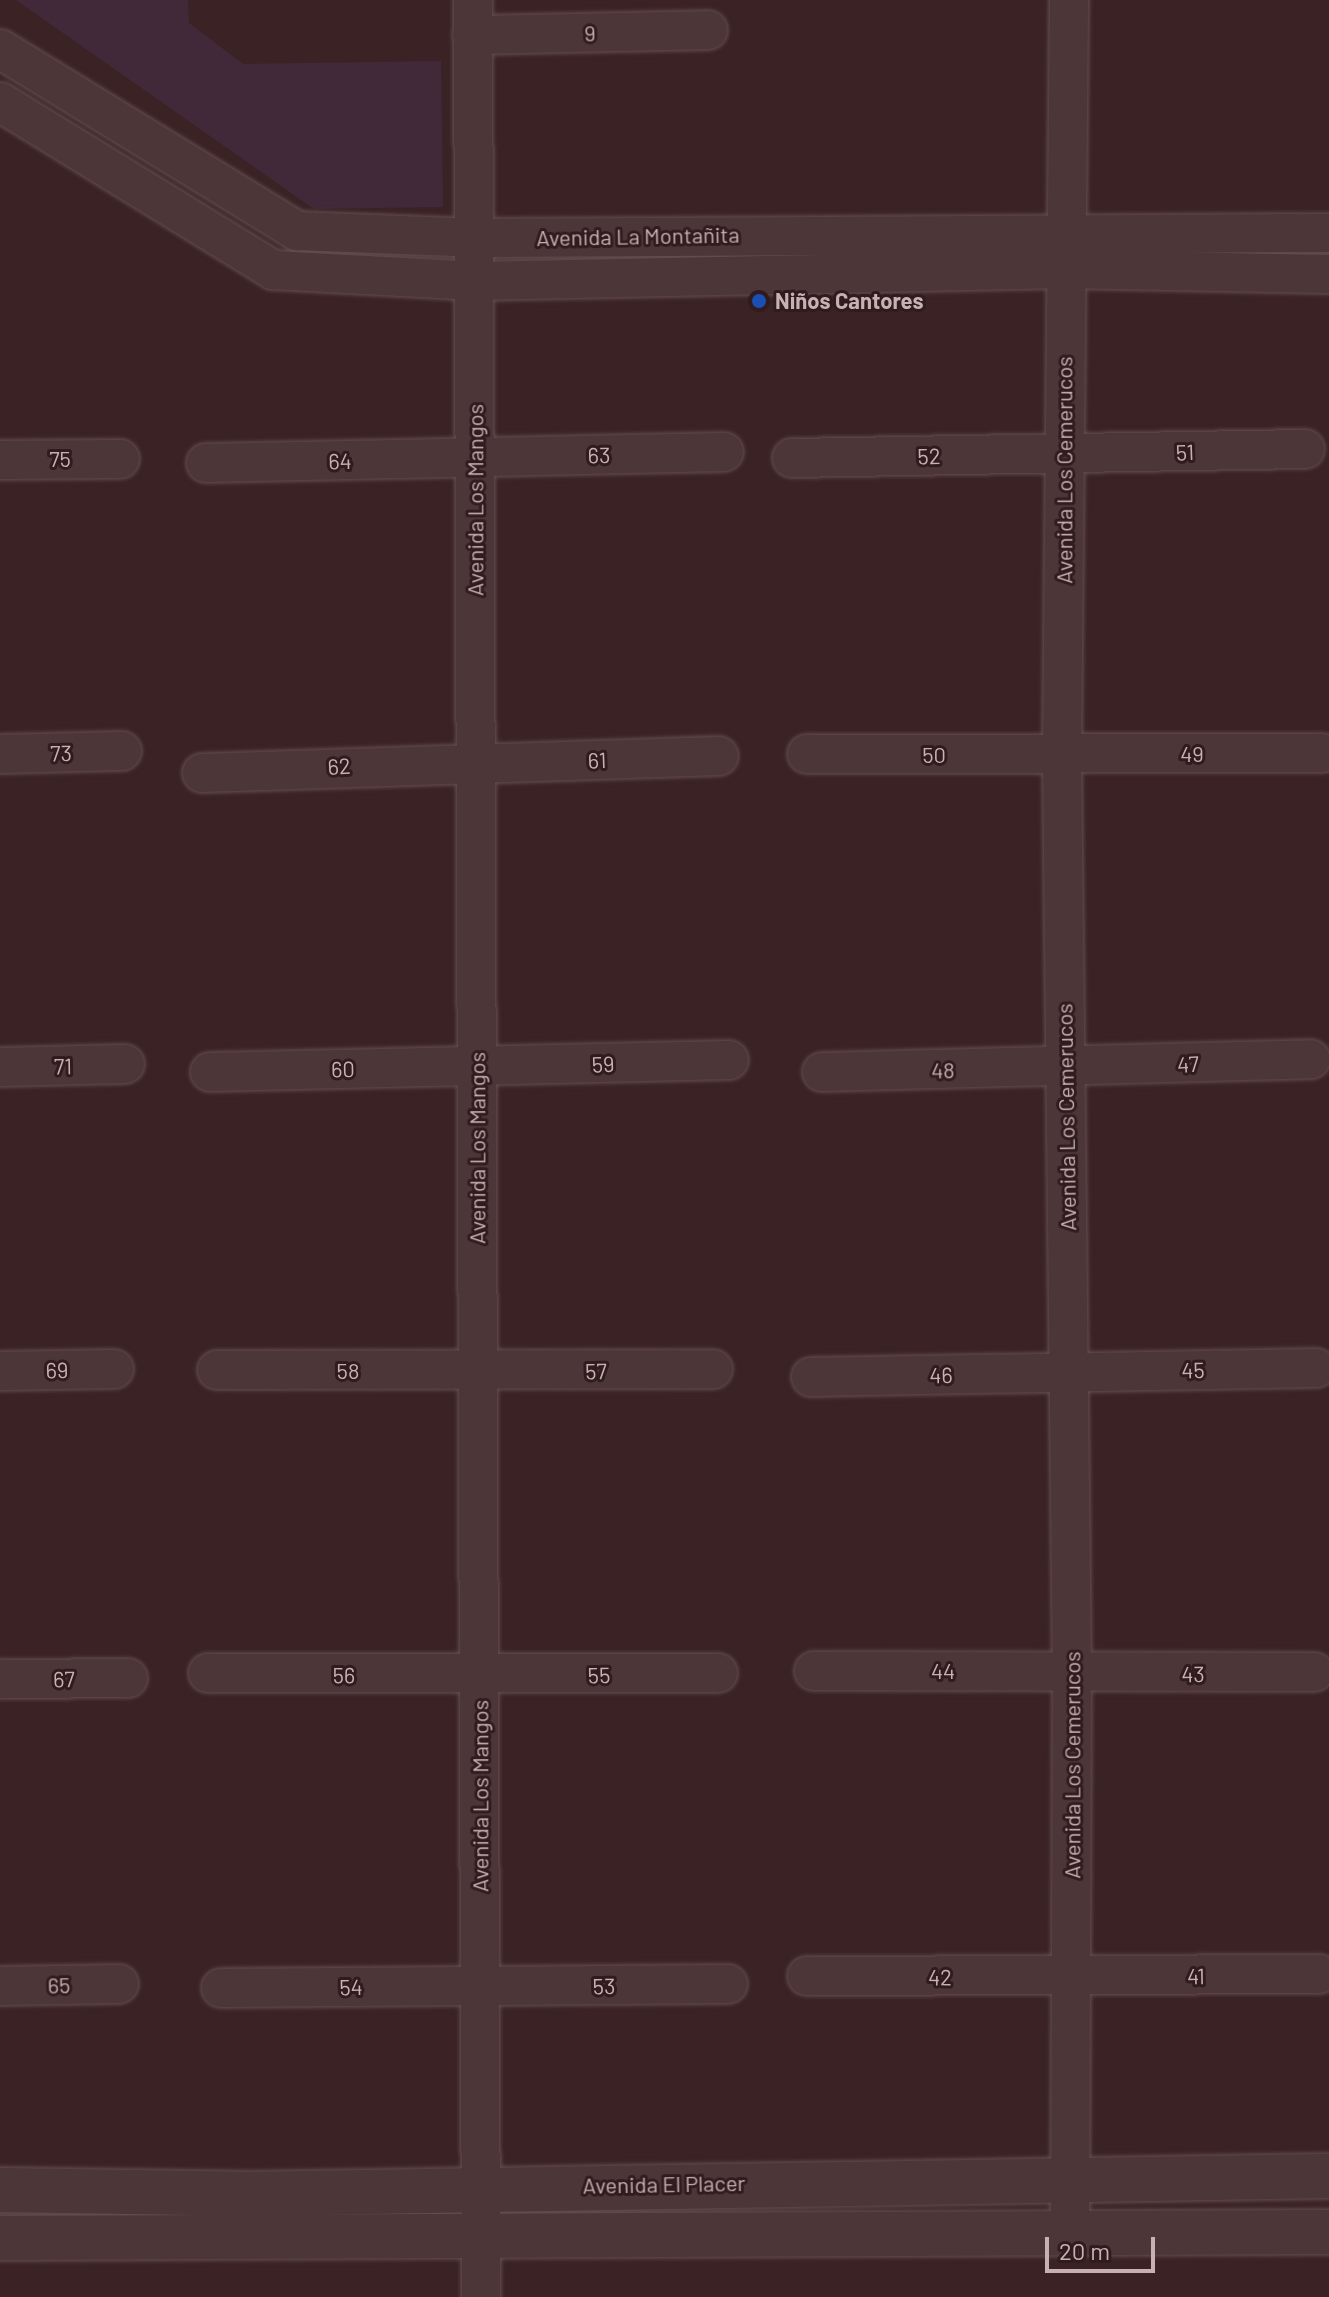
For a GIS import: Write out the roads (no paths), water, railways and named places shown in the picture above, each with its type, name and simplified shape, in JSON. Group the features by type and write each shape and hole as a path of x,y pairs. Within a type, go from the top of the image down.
{"street":[{"name":"Avenida Los Cemerucos","path":"1069,0 1064,269 1062,755 1071,1371 1072,1978 1065,2179 1070,2235"},
{"name":"9","path":"473,17 708,30"},
{"name":"Avenida Los Mangos","path":"473,17 477,281 474,459 481,2297"},
{"name":"Avenida La Montañita","path":"0,49 279,226 476,238 1065,230 1329,233"},
{"name":"Avenida La Montañita","path":"0,102 253,264 477,281 1064,269 1329,274"},
{"name":"51","path":"1065,453 1305,449"},
{"name":"63","path":"474,459 724,452"},
{"name":"52","path":"792,458 1065,453"},
{"name":"75","path":"0,460 120,459"},
{"name":"64","path":"206,463 474,459"},
{"name":"73","path":"0,754 122,751"},
{"name":"49","path":"1062,755 1322,753"},
{"name":"50","path":"807,754 1062,755"},
{"name":"61","path":"476,762 719,756"},
{"name":"62","path":"202,773 476,762"},
{"name":"47","path":"1065,1068 1311,1059"},
{"name":"59","path":"477,1067 729,1060"},
{"name":"71","path":"0,1067 125,1064"},
{"name":"60","path":"210,1072 477,1067"},
{"name":"48","path":"822,1072 1065,1068"},
{"name":"45","path":"1071,1371 1316,1368"},
{"name":"69","path":"0,1371 114,1369"},
{"name":"57","path":"478,1371 713,1369"},
{"name":"58","path":"217,1370 478,1371"},
{"name":"46","path":"811,1377 1071,1371"},
{"name":"44","path":"814,1671 1072,1672"},
{"name":"43","path":"1072,1672 1314,1672"},
{"name":"56","path":"208,1673 480,1675"},
{"name":"55","path":"480,1675 718,1673"},
{"name":"67","path":"0,1679 128,1678"},
{"name":"41","path":"1072,1978 1319,1974"},
{"name":"42","path":"807,1976 1072,1978"},
{"name":"65","path":"0,1986 119,1984"},
{"name":"53","path":"481,1985 728,1984"},
{"name":"54","path":"221,1988 481,1985"},
{"name":"Avenida El Placer","path":"0,2190 229,2194 480,2186 1329,2176"},
{"path":"0,2238 1329,2232"}],"place":[{"name":"Niños Cantores","path":"759,301"}]}
